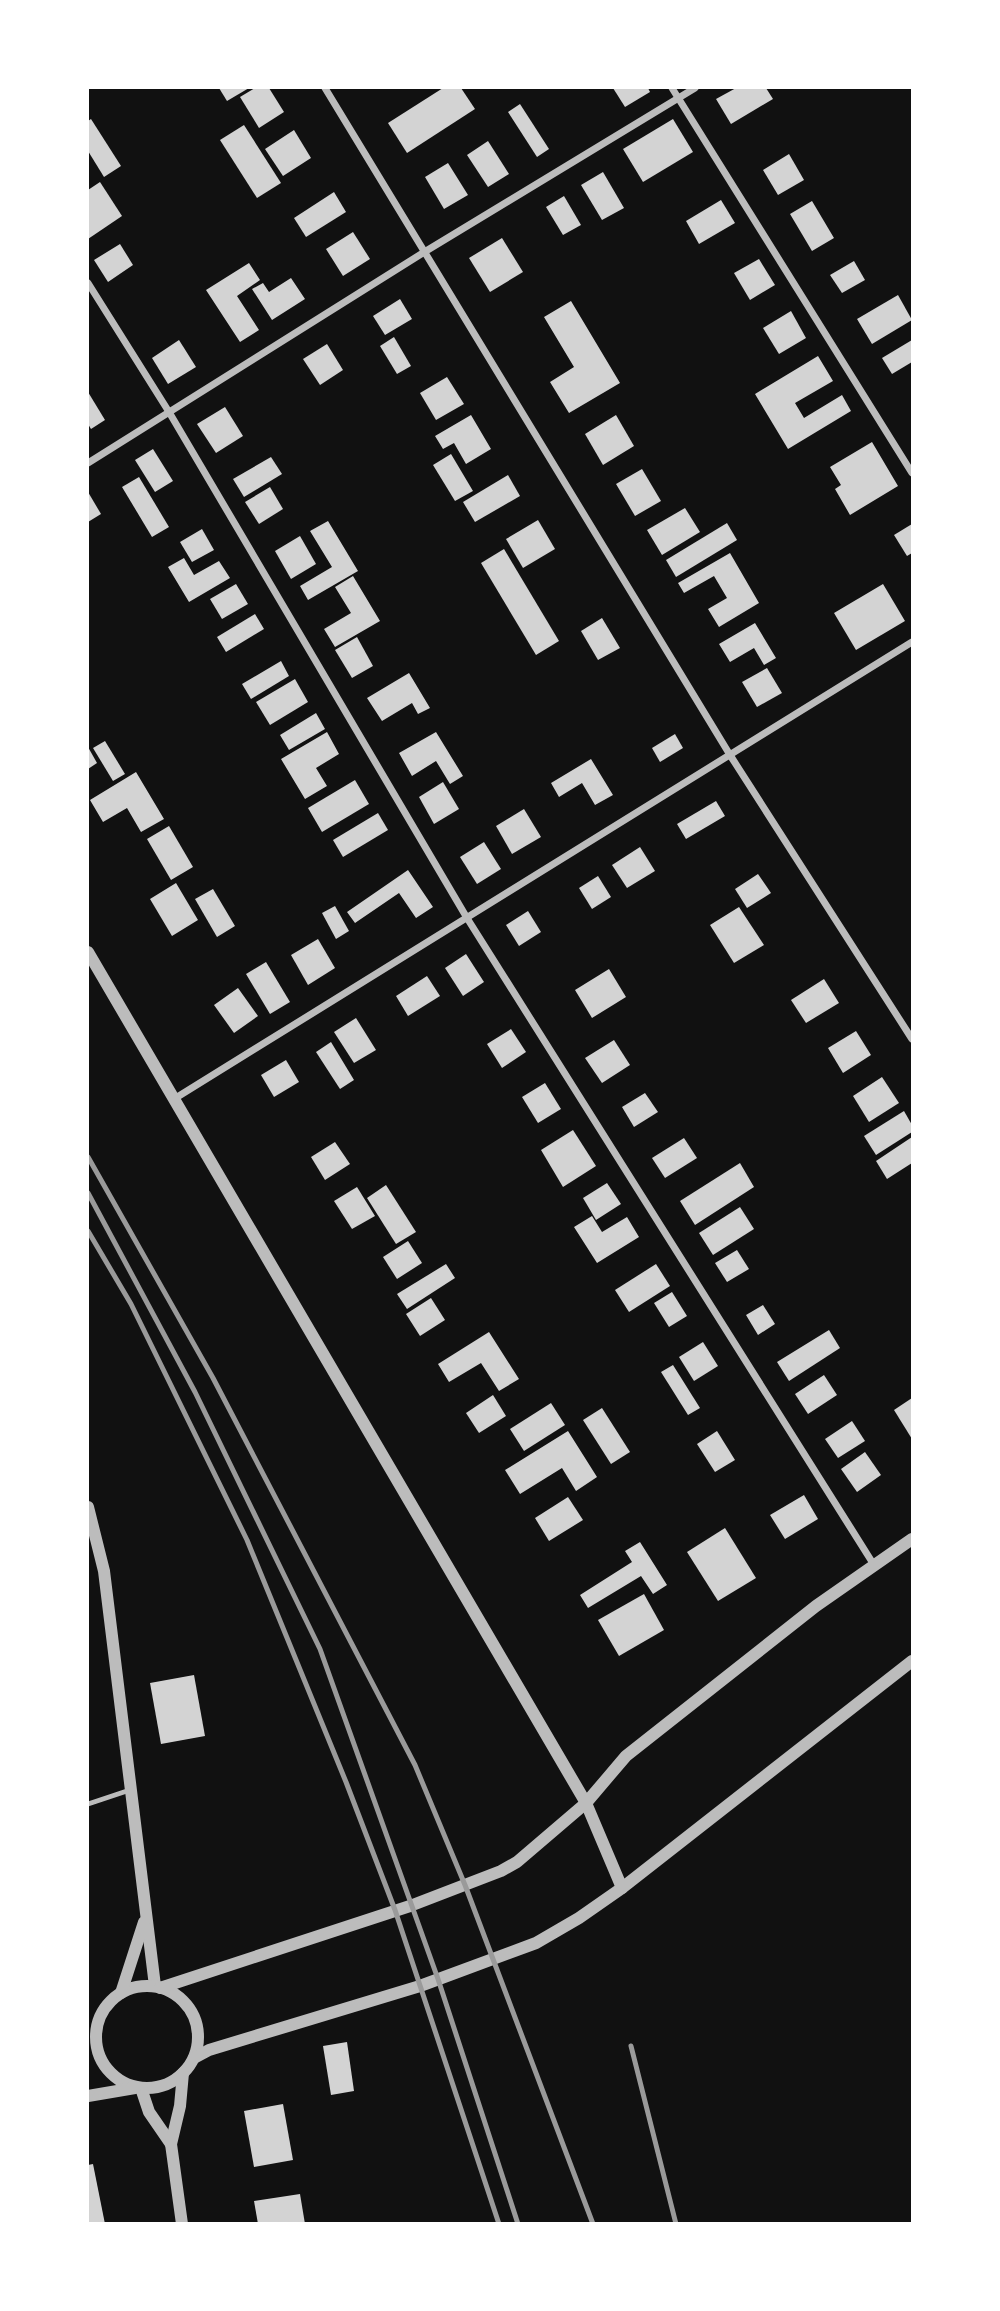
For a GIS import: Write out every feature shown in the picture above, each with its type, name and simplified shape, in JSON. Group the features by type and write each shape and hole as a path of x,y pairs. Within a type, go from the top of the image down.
{"street":[{"path":"325,88 730,755 912,1039"},
{"path":"672,88 912,472"},
{"path":"88,463 426,251 695,88"},
{"path":"88,283 169,412 467,918 874,1564"},
{"path":"174,1099 912,642"},
{"path":"88,952 586,1803 622,1888"},
{"path":"88,1507 104,1571 145,1918 158,1987"},
{"path":"88,2048 96,2037 108,2004 134,1987 158,1987 410,1906 501,1871 533,1850 586,1803 626,1756 816,1606 912,1539"},
{"path":"194,2058 209,2050 420,1986 536,1943 579,1918 622,1888 912,1661"},
{"path":"121,1993 145,1918"},
{"path":"88,2096 164,2085 183,2073 194,2058 198,2042 195,2019 181,1999 158,1987"},
{"path":"96,2037 99,2055 108,2070 122,2081 140,2088 149,2112 170,2144"},
{"path":"182,2224 170,2144 180,2106 183,2073"}],"lane":[{"path":"88,1804 130,1790"}],"building":[{"path":"219,88 249,88 227,101"},
{"path":"255,88 269,88 284,112 259,128 240,97"},
{"path":"443,88 461,88 475,109 407,153 388,123"},
{"path":"613,88 648,88 650,92 625,107"},
{"path":"736,88 766,88 773,99 731,124 716,99"},
{"path":"520,104 549,149 537,157 508,112"},
{"path":"91,119 121,166 104,177 88,151 88,121"},
{"path":"673,119 693,152 643,182 623,149"},
{"path":"244,125 281,183 257,198 220,140"},
{"path":"294,130 311,158 283,176 265,149"},
{"path":"488,141 509,174 488,187 467,155"},
{"path":"789,154 804,180 778,195 763,170"},
{"path":"448,163 468,195 444,209 425,177"},
{"path":"603,172 624,208 602,220 581,185"},
{"path":"100,182 122,216 88,239 88,190"},
{"path":"334,192 346,212 306,237 294,218"},
{"path":"564,196 581,225 563,235 546,207"},
{"path":"721,200 735,223 699,244 686,221"},
{"path":"812,201 834,238 812,251 790,214"},
{"path":"353,232 370,259 343,276 326,249"},
{"path":"502,238 523,272 490,292 469,258"},
{"path":"120,244 133,265 108,282 94,260"},
{"path":"759,259 775,285 750,300 734,273"},
{"path":"854,261 865,280 842,293 830,275"},
{"path":"249,263 260,280 237,296 259,330 240,342 206,290"},
{"path":"291,278 305,299 272,320 252,289 263,283 269,292"},
{"path":"898,295 912,320 872,344 857,319"},
{"path":"400,299 412,319 385,335 373,316"},
{"path":"571,301 620,383 569,413 550,382 574,367 544,317"},
{"path":"791,311 806,338 779,354 763,328"},
{"path":"394,337 411,366 397,374 380,346"},
{"path":"179,340 196,367 168,384 152,358"},
{"path":"912,340 912,362 892,374 882,358"},
{"path":"327,344 343,370 320,385 303,359"},
{"path":"818,356 833,381 795,403 804,418 842,395 851,411 788,449 755,394"},
{"path":"447,377 464,404 436,420 420,393"},
{"path":"88,392 105,420 91,429 88,424"},
{"path":"225,407 243,436 216,453 197,424"},
{"path":"471,415 491,449 466,464 454,443 443,449 435,436"},
{"path":"616,415 634,446 603,465 585,434"},
{"path":"872,442 898,486 850,515 835,489 841,485 830,467"},
{"path":"153,449 173,481 155,492 135,460"},
{"path":"451,454 473,491 455,501 433,465"},
{"path":"271,457 282,474 244,497 233,479"},
{"path":"642,469 661,501 635,516 616,484"},
{"path":"508,475 520,496 475,522 463,502"},
{"path":"139,477 169,527 152,537 122,487"},
{"path":"270,487 283,509 259,524 245,502"},
{"path":"88,492 101,514 88,522"},
{"path":"685,508 700,532 662,555 647,530"},
{"path":"538,520 555,549 523,568 506,539"},
{"path":"328,521 358,571 308,600 300,586 332,567 310,531"},
{"path":"727,523 737,540 676,577 666,560"},
{"path":"912,524 912,553 907,556 894,535"},
{"path":"202,529 214,550 192,562 180,542"},
{"path":"300,536 316,564 291,579 275,551"},
{"path":"504,549 559,641 536,655 481,563"},
{"path":"730,553 759,603 719,627 708,609 727,598 714,576 684,593 678,583"},
{"path":"184,558 194,575 219,561 230,578 189,602 168,567"},
{"path":"353,576 380,621 335,647 324,629 351,613 335,587"},
{"path":"236,584 248,604 222,619 210,599"},
{"path":"883,584 905,621 856,650 834,613"},
{"path":"255,614 264,629 226,652 217,637"},
{"path":"602,618 620,648 598,660 581,631"},
{"path":"755,623 776,658 764,665 754,648 730,662 719,644"},
{"path":"357,637 373,666 352,678 335,650"},
{"path":"281,661 289,676 251,699 242,684"},
{"path":"767,668 782,693 757,707 742,682"},
{"path":"409,673 430,708 418,714 412,703 382,721 367,698"},
{"path":"295,679 308,702 270,725 256,702"},
{"path":"316,713 325,729 289,750 280,735"},
{"path":"327,732 339,754 316,768 327,786 305,799 281,759"},
{"path":"436,732 463,776 450,784 436,761 412,776 399,753"},
{"path":"675,734 683,748 660,762 652,748"},
{"path":"105,741 125,774 113,781 93,748"},
{"path":"88,747 97,763 88,769"},
{"path":"591,759 613,795 595,805 582,783 559,797 551,783"},
{"path":"136,772 164,819 141,832 127,808 103,822 90,800"},
{"path":"355,780 369,804 322,832 308,808"},
{"path":"443,782 459,809 434,824 419,797"},
{"path":"716,801 725,816 686,839 677,824"},
{"path":"524,809 541,837 512,854 496,826"},
{"path":"378,813 388,830 343,857 333,840"},
{"path":"169,826 193,867 171,880 147,839"},
{"path":"484,842 501,869 477,884 460,857"},
{"path":"640,847 655,871 627,888 612,865"},
{"path":"408,870 433,907 416,918 399,893 355,923 347,912"},
{"path":"758,874 771,893 747,908 735,889"},
{"path":"598,876 611,897 592,909 579,888"},
{"path":"176,883 198,920 172,936 150,899"},
{"path":"213,889 235,926 217,937 195,899"},
{"path":"335,906 349,931 336,939 322,913"},
{"path":"739,907 764,945 734,963 710,925"},
{"path":"528,911 541,932 519,946 506,925"},
{"path":"318,939 335,968 308,985 291,955"},
{"path":"466,954 484,982 463,996 445,968"},
{"path":"266,962 290,1002 270,1014 246,974"},
{"path":"609,969 626,997 592,1018 575,990"},
{"path":"427,976 440,996 408,1016 396,996"},
{"path":"824,979 839,1003 806,1023 791,1000"},
{"path":"238,988 258,1016 234,1033 214,1005"},
{"path":"356,1018 376,1050 354,1063 334,1032"},
{"path":"511,1029 526,1052 502,1068 487,1044"},
{"path":"856,1031 871,1055 843,1073 828,1048"},
{"path":"614,1040 630,1065 602,1083 585,1058"},
{"path":"331,1042 354,1080 340,1089 316,1052"},
{"path":"286,1060 299,1082 274,1097 261,1075"},
{"path":"882,1077 899,1103 869,1122 853,1096"},
{"path":"545,1083 561,1109 538,1123 522,1097"},
{"path":"645,1093 658,1112 634,1127 622,1107"},
{"path":"904,1111 912,1125 912,1132 876,1155 864,1136"},
{"path":"573,1130 596,1166 563,1187 541,1150"},
{"path":"912,1137 912,1163 887,1179 876,1161"},
{"path":"684,1138 697,1158 665,1178 652,1158"},
{"path":"335,1142 350,1164 325,1180 311,1157"},
{"path":"740,1163 754,1187 695,1225 680,1201"},
{"path":"607,1183 621,1204 596,1220 583,1198"},
{"path":"386,1185 416,1232 396,1244 367,1198"},
{"path":"357,1187 375,1216 352,1229 334,1201"},
{"path":"740,1207 754,1229 713,1255 699,1233"},
{"path":"592,1216 602,1232 627,1217 639,1237 597,1263 574,1227"},
{"path":"408,1241 422,1263 397,1279 383,1257"},
{"path":"737,1250 749,1269 727,1282 715,1263"},
{"path":"446,1264 455,1278 407,1309 397,1294"},
{"path":"656,1264 670,1286 629,1312 615,1290"},
{"path":"672,1292 687,1316 669,1327 654,1303"},
{"path":"431,1298 445,1320 420,1336 406,1314"},
{"path":"763,1305 775,1324 758,1335 746,1315"},
{"path":"829,1330 840,1348 789,1381 777,1362"},
{"path":"489,1332 519,1379 499,1391 481,1363 449,1382 438,1364"},
{"path":"703,1342 718,1366 694,1381 679,1357"},
{"path":"673,1365 700,1408 688,1415 661,1372"},
{"path":"824,1375 837,1395 808,1414 795,1394"},
{"path":"493,1395 506,1416 479,1433 466,1413"},
{"path":"912,1398 912,1439 894,1410"},
{"path":"551,1403 565,1425 524,1451 510,1429"},
{"path":"602,1408 630,1452 611,1464 583,1420"},
{"path":"852,1421 865,1441 838,1458 825,1439"},
{"path":"568,1431 597,1477 576,1491 562,1468 520,1494 505,1470"},
{"path":"717,1431 735,1460 715,1472 697,1444"},
{"path":"865,1452 881,1475 857,1492 841,1469"},
{"path":"804,1495 818,1519 785,1539 770,1515"},
{"path":"568,1497 583,1520 549,1541 535,1518"},
{"path":"725,1528 756,1578 718,1601 687,1552"},
{"path":"640,1542 667,1585 653,1594 641,1576 588,1608 580,1595 632,1562 625,1551"},
{"path":"644,1594 664,1630 619,1656 598,1620"},
{"path":"194,1675 205,1736 161,1744 150,1683"},
{"path":"347,2042 354,2091 331,2095 323,2046"},
{"path":"283,2104 293,2160 254,2167 244,2111"},
{"path":"93,2164 105,2224 88,2224 88,2165"},
{"path":"300,2194 305,2224 258,2224 254,2201"}],"railway":[{"path":"88,1157 213,1378 415,1765 465,1885 593,2224"},
{"path":"88,1193 195,1392 320,1649 438,1979 518,2224"},
{"path":"88,1231 131,1304 247,1540 395,1910 499,2224"},
{"path":"631,2046 676,2224"}]}
